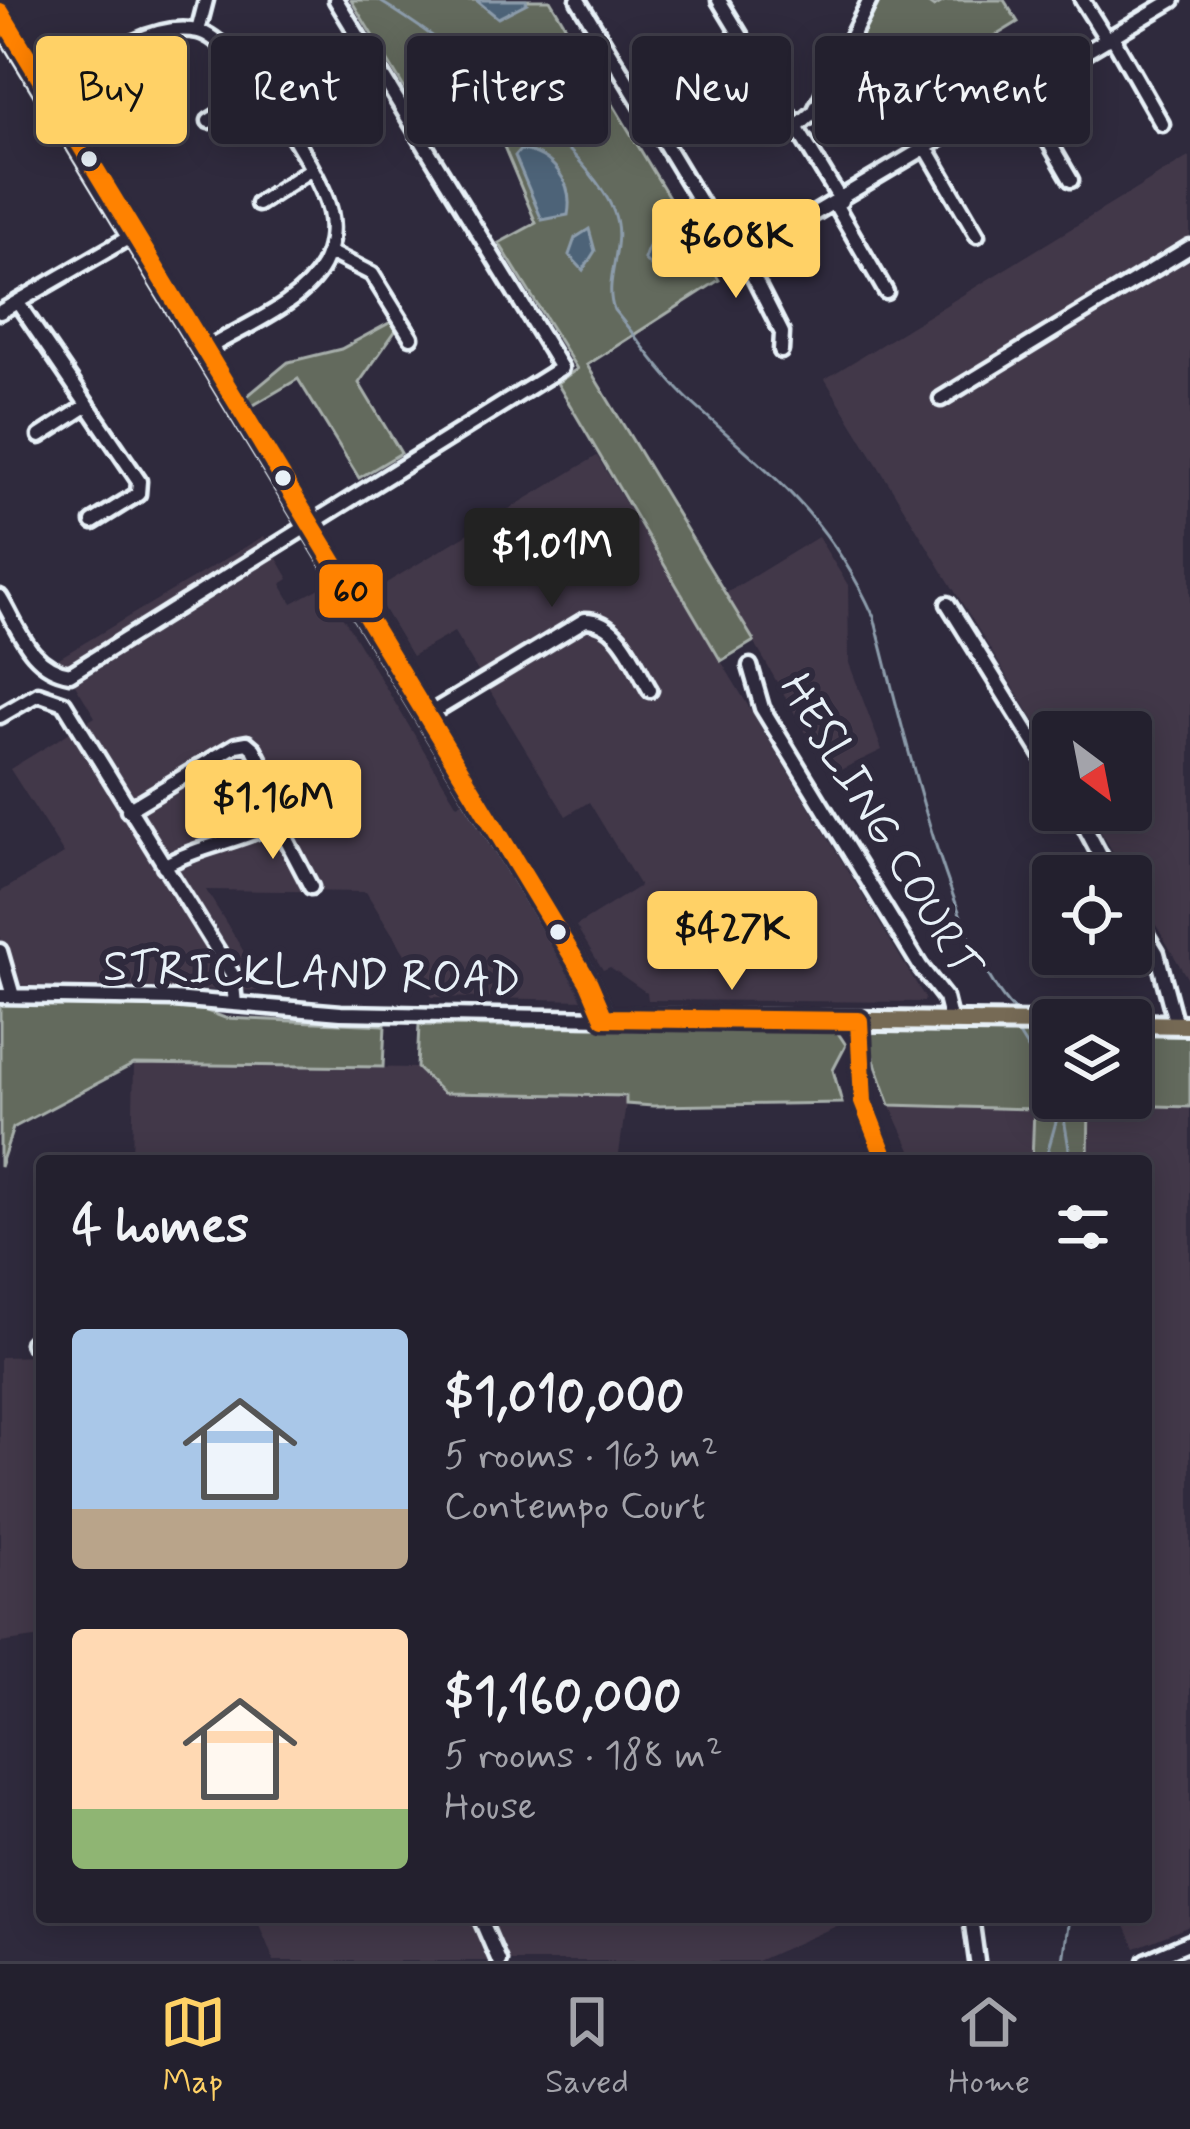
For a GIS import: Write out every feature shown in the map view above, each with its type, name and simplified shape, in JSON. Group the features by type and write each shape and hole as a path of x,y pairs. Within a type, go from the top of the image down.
{"main road":[{"path":"0,15 6,40 36,78"},
{"path":"80,144 589,983 604,1018"},
{"name":"STRICKLAND ROAD","path":"604,1018 1032,1023"},
{"path":"1152,1024 1183,1025"}],"street":[{"path":"198,31 206,0"},
{"path":"0,597 18,636 47,666 71,680 309,524 561,368 336,0"},
{"path":"578,0 726,245 743,256 784,338 782,351"},
{"path":"719,0 886,292"},
{"path":"796,128 814,112 870,0"},
{"path":"1082,0 1162,124"},
{"path":"1090,50 1173,0"},
{"path":"150,36 198,31 211,38"},
{"path":"205,350 303,290 329,252 330,209 294,144"},
{"path":"743,256 935,144"},
{"path":"1050,144 1071,180"},
{"path":"927,149 977,235"},
{"path":"258,204 310,170"},
{"path":"0,312 135,234"},
{"path":"941,399 1190,248"},
{"path":"329,252 372,274 411,337"},
{"path":"18,303 140,485 134,497 93,522"},
{"path":"40,436 88,405"},
{"path":"948,604 1032,739"},
{"path":"426,716 592,620 614,631 650,690"},
{"name":"HESLING COURT","path":"750,666 763,708 920,966 945,998 951,1022"},
{"path":"0,716 33,696 48,693 61,699 232,974 235,1004"},
{"path":"128,810 247,743 286,804 287,813 277,822 199,846 164,866"},
{"path":"277,822 311,887"},
{"path":"1152,949 1183,1025"},
{"path":"0,951 6,996"},
{"name":"STRICKLAND ROAD","path":"6,996 235,1004 341,1013 604,1018"},
{"path":"859,1021 863,1102 884,1155"},
{"path":"483,1923 499,1961"},
{"path":"972,1923 977,1961"},
{"path":"1146,1961 1190,1942"}],"shaded area":[{"path":"1190,156 1190,983 1152,919 1152,855 1115,855 1100,831 1152,831 1152,711 1032,711 1032,718 825,379"},
{"path":"597,456 924,1002 648,1000 647,993 610,967 603,970 576,926 640,886 589,802 566,816 454,632 412,656 373,591"},
{"path":"264,536 289,579 281,584 292,603 324,586 457,805 466,800 587,1000 432,997 366,892 206,890 268,991 0,985 0,892 64,854 10,769 95,717 59,658"},
{"path":"818,537 848,585 849,663 882,750 830,775 726,593"},
{"path":"134,1064 417,1068 443,1093 627,1096 619,1155 132,1155"},
{"path":"890,1105 1032,1109 1032,1155 913,1155"},
{"path":"1152,1105 1190,1106 1190,1926 1135,1948 1124,1923 1152,1923 1152,1155 1088,1155 1088,1119 1152,1119"},
{"path":"36,1356 36,1638 0,1643 0,1357"},
{"path":"258,1923 843,1923 757,1961 274,1961"}],"green space":[{"path":"351,0 550,0 572,36 407,36 407,93 383,53 383,36 373,36"},
{"path":"878,0 924,0 934,7 946,0 1004,0 1018,22 995,36 862,36 858,32"},
{"path":"608,96 632,136 632,144 637,144 719,280 587,365 754,641 721,661 557,383 577,369 499,243 536,223 503,144 608,144"},
{"path":"393,321 396,330 359,383 401,453 359,478 298,379 252,406 246,397 288,362 341,349"},
{"path":"0,1003 199,1008 225,1018 385,1025 383,1067 134,1064 13,1128 0,1167"},
{"path":"419,1025 836,1030 846,1045 833,1070 842,1103 653,1106 626,1104 626,1096 443,1093 417,1068"},
{"path":"907,1026 1032,1028 1032,1109 890,1105 867,1040 874,1031"},
{"path":"1152,1030 1190,1031 1190,1107 1152,1106"},
{"path":"1034,1119 1089,1119 1088,1155 1032,1155"}],"water":[{"path":"476,0 526,0 527,3 498,18"},
{"path":"520,150 542,157 559,172 568,192 568,215 542,220 515,156"},
{"path":"679,224 681,242 696,268 682,266 660,276 644,259 656,235"},
{"path":"589,229 595,251 583,270 569,255 575,238"}],"waterway":[{"path":"378,0 473,66 574,155 598,184 617,223 611,286 614,310 681,392 795,498 837,550 874,617 950,887 993,984 1017,1013"},
{"path":"1018,1033 1032,1056"},
{"path":"1047,1155 1057,1119"},
{"path":"1064,1119 1070,1155"},
{"path":"1063,1961 1068,1923"}],"transit line":[{"name":"60","path":"0,12 589,983 604,1018"},
{"name":"60","path":"604,1018 859,1021"},
{"name":"60","path":"859,1021 863,1102 884,1155"}]}
